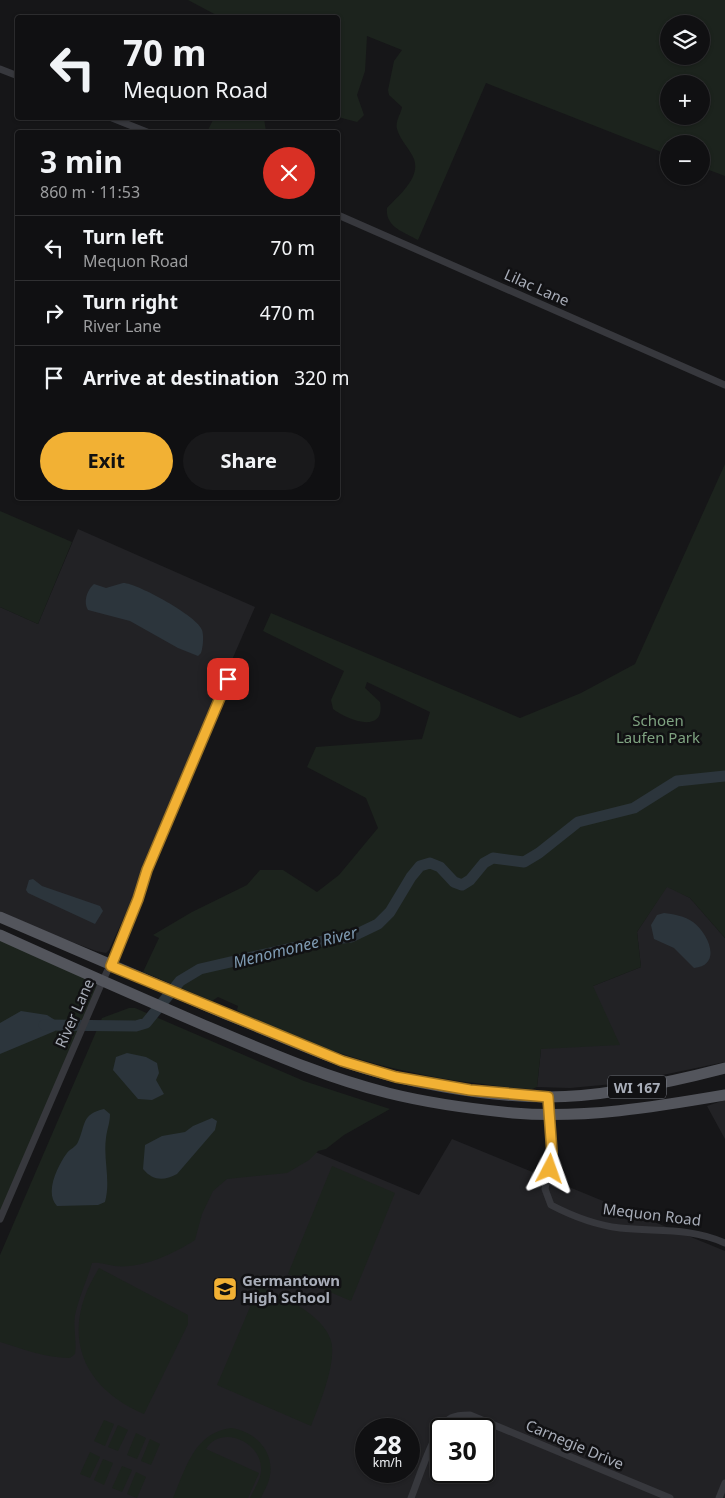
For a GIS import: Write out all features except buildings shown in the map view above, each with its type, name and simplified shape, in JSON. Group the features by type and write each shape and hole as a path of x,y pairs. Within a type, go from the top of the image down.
{"main road":[{"name":"WI 167","path":"0,916 111,966 342,1061 396,1077 470,1090 548,1097 630,1088 680,1080 725,1068"},
{"name":"WI 167","path":"0,935 102,982 328,1075 389,1093 440,1103 514,1113 550,1114 579,1114 656,1107 725,1095"}],"street":[{"path":"0,69 15,75"},
{"path":"117,120 142,130"},
{"name":"Lilac Lane","path":"340,216 725,385"},
{"name":"River Lane","path":"0,1219 87,1016 111,966 138,899 147,870 228,679"},
{"name":"Mequon Road","path":"548,1097 552,1153 545,1189 551,1205 574,1217 620,1228 671,1229 711,1236 725,1243"},
{"name":"Carnegie Drive","path":"411,1498 440,1427 450,1418 460,1414 470,1415 670,1498"},
{"path":"719,1498 725,1483"}],"shaded area":[{"path":"78,529 255,607 143,864 134,895 106,953 53,935 0,911 0,607 38,624"},
{"path":"123,583 140,588 166,601 198,624 203,635 201,653 198,656 178,648 130,621 88,610 86,596 94,584 106,588"},
{"path":"33,879 42,886 100,906 103,911 95,924 28,893 26,890 29,880"},
{"path":"667,886 690,898 725,938 725,1062 624,1083 570,1088 537,1087 541,1049 593,986 641,967 637,932"},
{"path":"664,913 690,920 704,933 710,948 710,955 708,961 703,966 694,968 674,948 654,939 651,925 657,915"},
{"path":"21,1011 47,1015 58,1022 55,1031 0,1054 0,1023"},
{"path":"127,1053 146,1057 157,1063 159,1073 156,1080 164,1094 152,1100 138,1099 113,1070 116,1057"},
{"path":"725,1100 725,1139 707,1106"},
{"path":"104,1109 110,1114 105,1146 107,1194 105,1202 98,1205 57,1206 52,1194 56,1172 67,1153 77,1144 88,1117"},
{"path":"212,1118 217,1121 215,1130 177,1174 159,1179 151,1176 143,1169 145,1145 162,1136 185,1132 193,1126"},
{"path":"452,1139 725,1251 725,1498 0,1498 0,1330 88,1249 223,1163 301,1146 419,1195"}],"green space":[{"path":"188,0 725,0 725,176 710,170 710,135 660,135 660,151 486,83 418,240 396,228 387,215 387,208 411,180 415,166 414,159 397,129 402,107 389,95 388,90 394,61 402,50 367,36 365,71 357,95 364,115 357,122 340,118 340,15 216,15"},
{"path":"213,120 264,120 266,130 208,130"},
{"name":"Schoen Laufen Park","path":"725,464 725,938 690,898 667,887 637,932 641,967 593,986 620,1045 541,1049 537,1087 532,1089 510,1088 445,1079 386,1066 329,1050 246,1016 237,1010 238,1006 218,997 212,1001 143,972 159,938 153,935 192,912 247,885 260,870 283,870 317,892 339,875 378,828 366,798 307,767 316,747 422,739 430,712 367,682 365,688 380,702 380,712 377,719 371,722 364,722 347,717 333,709 331,700 344,671 263,631 271,613 520,718 581,693 635,664"},
{"path":"0,511 72,542 38,624 0,607"},
{"path":"0,935 102,982 0,1219"},
{"path":"129,1008 135,1008 304,1081 390,1109 344,1135 326,1149 318,1151 309,1160 287,1173 227,1179 213,1191 202,1214 195,1240 177,1250 157,1259 136,1265 115,1266 92,1263 75,1315 75,1354 70,1358 43,1355 0,1342 0,1255 102,1018"},
{"path":"332,1166 395,1193 351,1301 288,1274"},
{"path":"99,1268 188,1315 188,1324 144,1414 126,1405 98,1382 88,1368 82,1352 79,1335 80,1316 86,1293"},
{"path":"259,1286 290,1301 311,1315 327,1332 331,1341 332,1361 311,1426 217,1385"},
{"path":"104,1420 114,1424 105,1446 94,1441"},
{"path":"118,1425 128,1430 118,1451 108,1447"},
{"path":"231,1428 247,1433 255,1438 261,1443 269,1458 268,1484 261,1498 250,1498 260,1476 261,1468 255,1451 248,1444 230,1437 221,1438 213,1442 206,1449 259,1473 248,1498 173,1498 187,1464 200,1444 218,1431"},
{"path":"136,1433 146,1438 137,1459 127,1455"},
{"path":"150,1439 160,1444 151,1465 141,1461"},
{"path":"90,1452 100,1457 90,1478 80,1474"},
{"path":"103,1459 113,1463 104,1485 94,1480"},
{"path":"122,1466 132,1470 122,1492 112,1488"},
{"path":"136,1472 146,1477 137,1498 127,1494"}],"waterway":[{"name":"Menomonee River","path":"44,1025 136,1026 146,1023 180,981 200,969 327,940 351,937 378,924 390,912 411,877 420,866 430,863 440,867 454,882 462,885 470,880 484,863 493,858 524,862 539,853 578,822 634,808 677,781 725,776"}],"place":[{"name":"Germantown High School","path":"225,1289"}],"route":[{"path":"228,679 147,870 138,899 111,966 342,1061 396,1077 470,1090 548,1097 552,1153 550,1169"}]}
